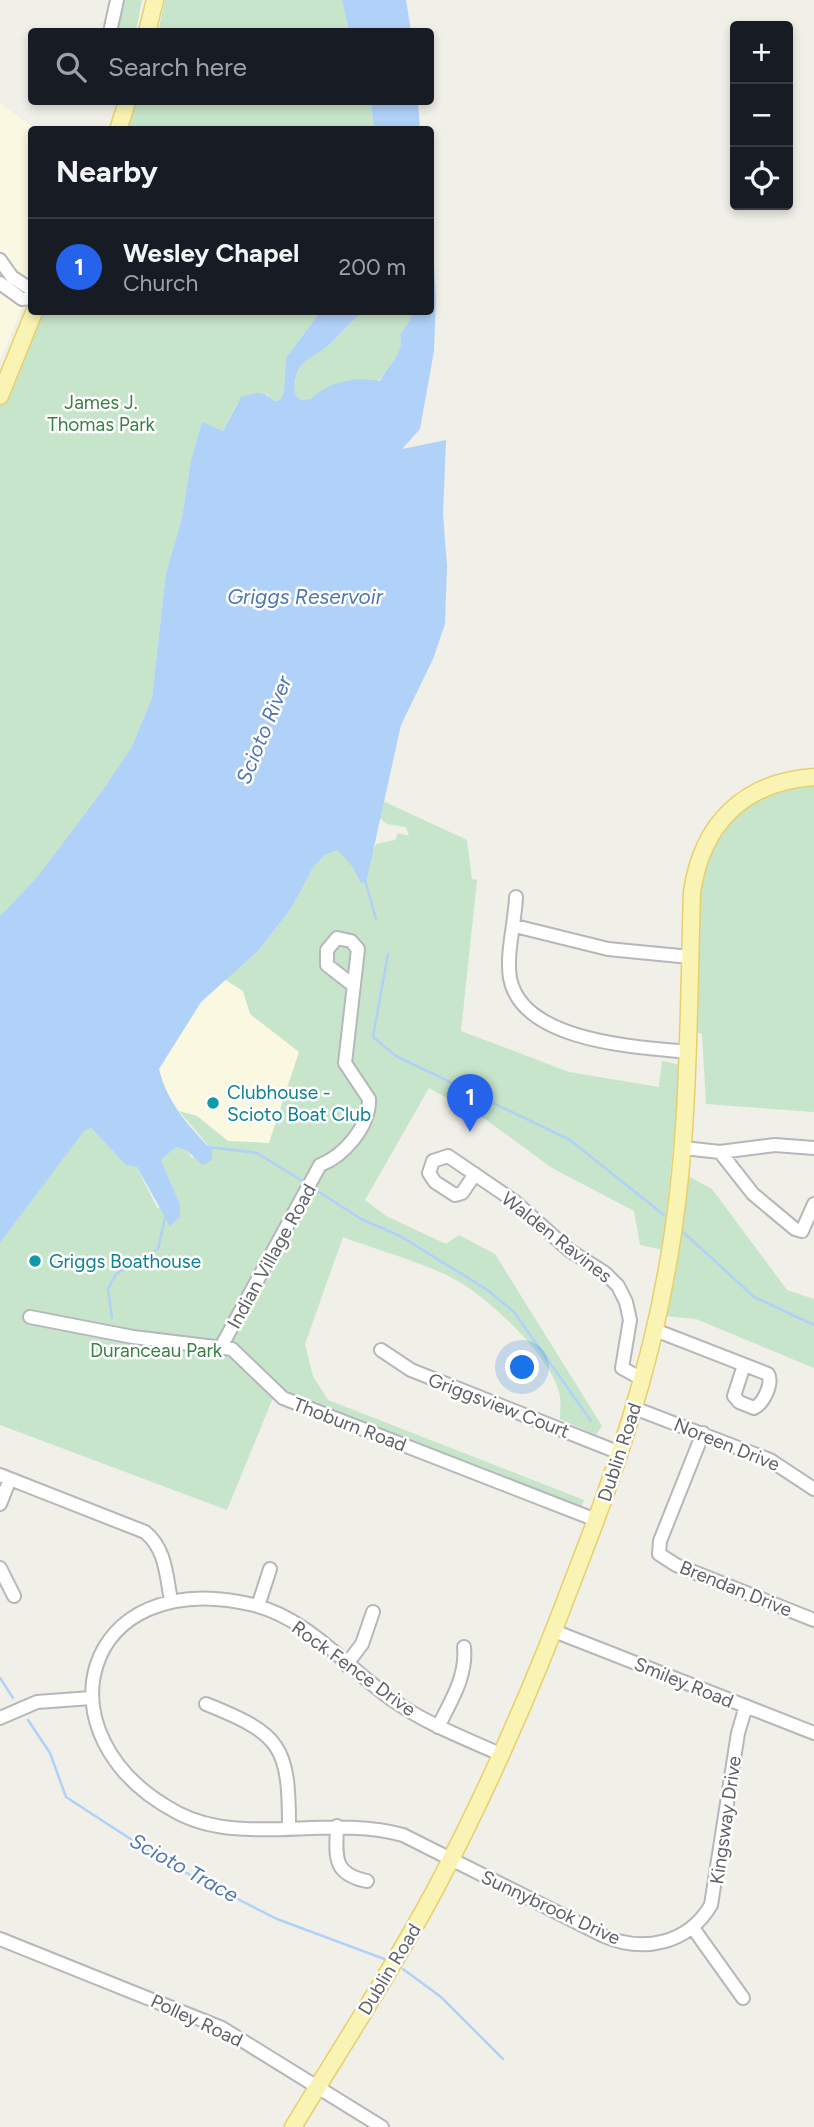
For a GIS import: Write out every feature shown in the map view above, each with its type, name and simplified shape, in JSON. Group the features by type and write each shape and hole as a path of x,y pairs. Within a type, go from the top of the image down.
{"main road":[{"path":"148,28 155,0"},
{"path":"119,126 126,105"},
{"path":"0,396 33,315"},
{"name":"Dublin Road","path":"293,2127 408,1939 502,1755 554,1631 620,1453 654,1331 667,1269 684,1148 696,864 711,833 735,806 756,792 783,782 814,778"}],"street":[{"path":"111,28 117,0"},
{"path":"0,260 12,277 28,287"},
{"path":"0,283 22,299 28,298"},
{"path":"516,897 509,972 515,991 526,1010 588,1040 688,1052"},
{"path":"515,926 608,949 690,957"},
{"name":"Indian Village Road","path":"221,1347 292,1212 320,1165 336,1157 353,1139 370,1109 365,1091 353,1079 345,1063 354,986"},
{"path":"684,1148 720,1152 775,1145 814,1148"},
{"path":"720,1152 754,1194 795,1229 802,1231 814,1204"},
{"name":"Walden Ravines","path":"475,1174 514,1201 569,1250 605,1272 618,1286 626,1302 629,1320 622,1368 642,1379"},
{"name":"Thoburn Road","path":"30,1317 133,1337 221,1347 239,1354 283,1398 596,1520"},
{"path":"654,1331 744,1365"},
{"name":"Griggsview Court","path":"381,1350 411,1370 620,1453"},
{"name":"Noreen Drive","path":"634,1408 786,1467 814,1489"},
{"name":"Brendan Drive","path":"703,1433 660,1541 659,1554 676,1565 814,1620"},
{"path":"0,1504 5,1477 145,1532 156,1541 162,1554 172,1600"},
{"path":"0,1568 14,1596"},
{"path":"258,1606 270,1569"},
{"name":"Rock Fence Drive","path":"91,1698 97,1661 109,1638 127,1620 147,1607 172,1600 216,1598 258,1606 297,1623 346,1665 401,1706 439,1727 502,1755"},
{"path":"346,1665 362,1644 373,1612"},
{"name":"Smiley Road","path":"554,1631 814,1733"},
{"path":"439,1727 462,1678 466,1663 464,1647"},
{"path":"0,1718 37,1702 91,1698 97,1725 106,1744 138,1784 178,1813 214,1826 380,1828 403,1835 451,1859"},
{"path":"206,1704 243,1719 281,1751 287,1770 289,1826"},
{"name":"Kingsway Drive","path":"693,1928 706,1913 714,1896 738,1733 746,1706"},
{"path":"337,1826 338,1860 342,1871 352,1878 367,1881"},
{"name":"Sunnybrook Drive","path":"451,1859 618,1942 658,1943 693,1928"},
{"path":"693,1928 743,1998"},
{"name":"Polley Road","path":"0,1938 209,2023 318,2086 382,2127"}],"shaded area":[{"path":"0,103 32,126 28,126 28,295 0,359"},
{"path":"224,979 243,991 250,1014 299,1052 269,1143 228,1141 197,1116 179,1111 165,1093 159,1069 201,1002"}],"green space":[{"path":"123,0 142,0 137,28 116,28"},
{"path":"165,0 342,0 348,28 159,28"},
{"path":"126,105 371,105 374,126 119,126"},
{"name":"James J. Thomas Park","path":"33,315 318,315 286,358 284,392 280,400 274,401 267,394 237,403 223,431 202,423 191,460 182,518 166,573 152,698 131,748 102,791 38,876 0,916 0,396"},
{"path":"361,315 411,315 400,335 398,354 379,381 350,383 301,400 295,394 295,382 301,366 332,342"},
{"path":"814,777 814,1112 706,1104 702,1034 688,1029 696,864 735,806"},
{"name":"Duranceau Park","path":"372,796 467,840 472,879 477,880 461,1031 569,1072 659,1087 662,1061 681,1065 663,1250 640,1245 634,1211 552,1168 485,1119 429,1088 365,1200 386,1216 446,1244 459,1235 495,1254 602,1426 596,1435 560,1419 560,1397 546,1365 518,1330 484,1300 441,1273 343,1237 305,1344 313,1376 328,1400 584,1500 580,1510 275,1393 227,1510 0,1425 0,1243 84,1130 91,1128 126,1165 137,1167 157,1208 180,1204 161,1160 176,1147 186,1150 192,1158 212,1150 179,1111 197,1116 228,1141 269,1143 299,1052 250,1014 243,991 224,979 259,950 292,907 314,866 325,855 337,850 354,867 359,882 376,844 395,840 398,833 409,836 406,827 387,824 373,813"},
{"path":"686,1175 712,1189 787,1290 814,1299 814,1368 696,1319 664,1316"}],"water":[{"path":"342,0 406,0 411,28 348,28"},
{"path":"371,105 418,105 420,126 374,126"},
{"name":"Griggs Reservoir","path":"434,265 436,297 434,351 420,429 402,449 446,440 443,514 447,566 445,624 433,659 401,725 366,883 360,882 353,867 337,850 325,855 314,866 292,907 259,950 201,1002 159,1069 167,1092 179,1113 212,1150 212,1160 203,1165 186,1150 176,1147 161,1160 180,1204 180,1217 170,1226 137,1167 126,1165 91,1128 84,1131 0,1243 0,916 38,876 102,791 131,748 152,698 166,573 182,518 191,460 202,422 223,431 241,397 259,393 274,401 280,400 284,392 286,358 318,315 361,315 301,366 295,382 295,394 301,400 311,399 326,388 343,381 380,381 398,354 400,335 411,315 434,315"}],"waterway":[{"path":"366,883 376,919"},
{"path":"388,954 373,1037 396,1056 570,1140 664,1215"},
{"path":"208,1147 257,1153 304,1182"},
{"path":"313,1188 361,1219 400,1236 486,1289 514,1312 591,1421"},
{"path":"112,1318 108,1289 116,1274 158,1249 165,1218"},
{"path":"682,1231 754,1297 814,1325"},
{"name":"Scioto Trace","path":"0,1678 13,1698"},
{"name":"Scioto Trace","path":"28,1720 50,1753 66,1797 169,1864 277,1919 387,1960"},
{"name":"Scioto Trace","path":"403,1969 441,1997 503,2059"}],"place":[{"name":"Clubhouse - Scioto Boat Club","path":"213,1103"},
{"name":"Wesley Chapel","path":"470,1132"},
{"name":"Griggs Boathouse","path":"35,1261"}],"water label":[{"name":"Scioto River","path":"264,730"}]}
